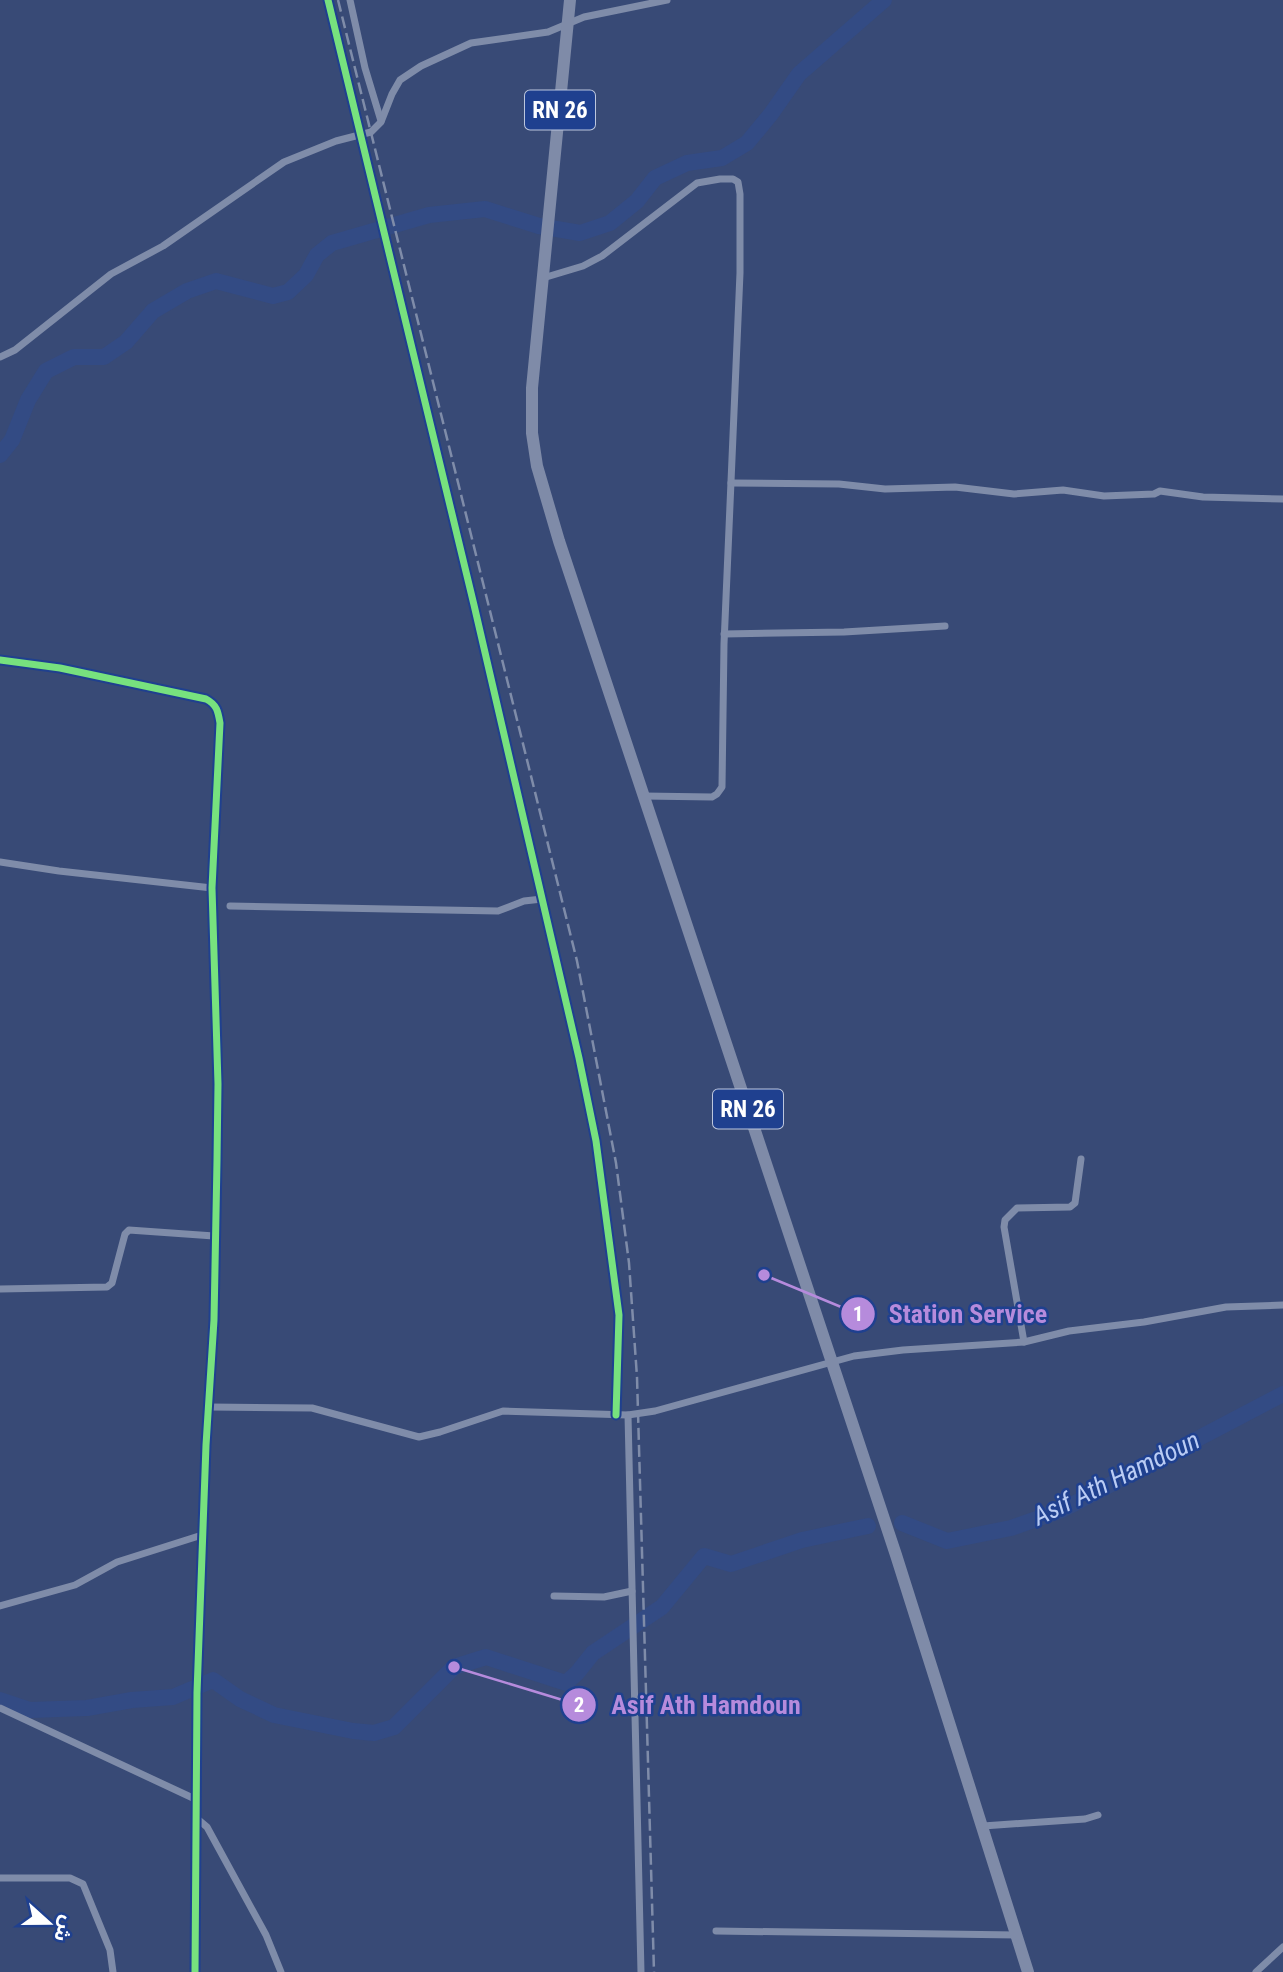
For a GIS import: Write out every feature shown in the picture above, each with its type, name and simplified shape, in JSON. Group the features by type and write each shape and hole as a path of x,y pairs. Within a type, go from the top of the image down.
{"main road":[{"name":"RN 26","path":"570,0 532,388 532,433 537,466 559,541 833,1364 1028,1972"}],"street":[{"path":"328,0 542,900 596,1141 619,1315 616,1415"},
{"path":"350,0 365,68 381,122"},
{"path":"0,357 15,350 111,274 163,246 284,162 336,141 371,131 381,122 391,94 400,80 421,66 471,43 548,32 584,17 667,0"},
{"path":"543,278 583,267 602,256 697,183 720,179 733,179 738,182 740,273 724,635 722,787 712,797 644,796"},
{"path":"731,483 839,484 885,489 955,486 1014,494 1063,490 1104,496 1154,494 1160,491 1203,496 1283,499"},
{"path":"724,635 945,626"},
{"path":"0,660 60,668 206,699 218,709 220,723 212,888 218,1084 210,1407 206,1445 197,1682 195,1972"},
{"path":"0,862 212,888"},
{"path":"230,906 498,911 524,901 542,900"},
{"path":"1024,1342 1005,1220 1017,1208 1070,1207 1075,1203 1081,1159"},
{"path":"0,1289 107,1287 112,1283 125,1234 129,1230 214,1236"},
{"path":"210,1407 312,1408 419,1437 503,1411 616,1415 655,1411 833,1364 854,1356 1024,1342 1069,1331 1144,1322 1226,1307 1283,1305"},
{"path":"628,1415 641,1972"},
{"path":"0,1606 75,1585 117,1562 202,1535"},
{"path":"554,1596 604,1597 632,1591"},
{"path":"0,1707 195,1799"},
{"path":"983,1826 1085,1819 1098,1815"},
{"path":"195,1817 207,1827 266,1935 281,1972"},
{"path":"0,1878 69,1878 83,1885 110,1950 113,1972"},
{"path":"716,1931 1017,1935"},
{"path":"1256,1972 1283,1947"}],"waterway":[{"path":"0,455 12,440 28,400 46,371 74,357 104,357 126,342 153,311 187,291 216,281 273,296 288,292 306,275 317,255 332,243 429,215 485,209 539,226 580,233 610,223 637,201 655,178 687,163 722,158 747,143 799,74 884,0"},
{"name":"Asif Ath Hamdoun","path":"902,1523 947,1541 1011,1528 1062,1510 1283,1394"},
{"name":"Asif Ath Hamdoun","path":"0,1700 30,1710 87,1708 132,1700 173,1697 213,1680 240,1699 274,1715 374,1733 394,1727 454,1667 486,1657 566,1683 593,1653 662,1607 704,1556 731,1564 802,1540 868,1526"}],"railway":[{"path":"338,0 577,961 616,1163 629,1263 637,1377 654,1972"}],"cycle path":[{"path":"328,0 474,605 596,1141 619,1315 616,1415"},
{"path":"0,660 60,668 206,699 213,704 219,715 212,888 218,1084 214,1320 206,1445 197,1693 195,1972"}],"place":[{"name":"Station Service","path":"764,1275"},
{"name":"Asif Ath Hamdoun","path":"454,1667"}]}
